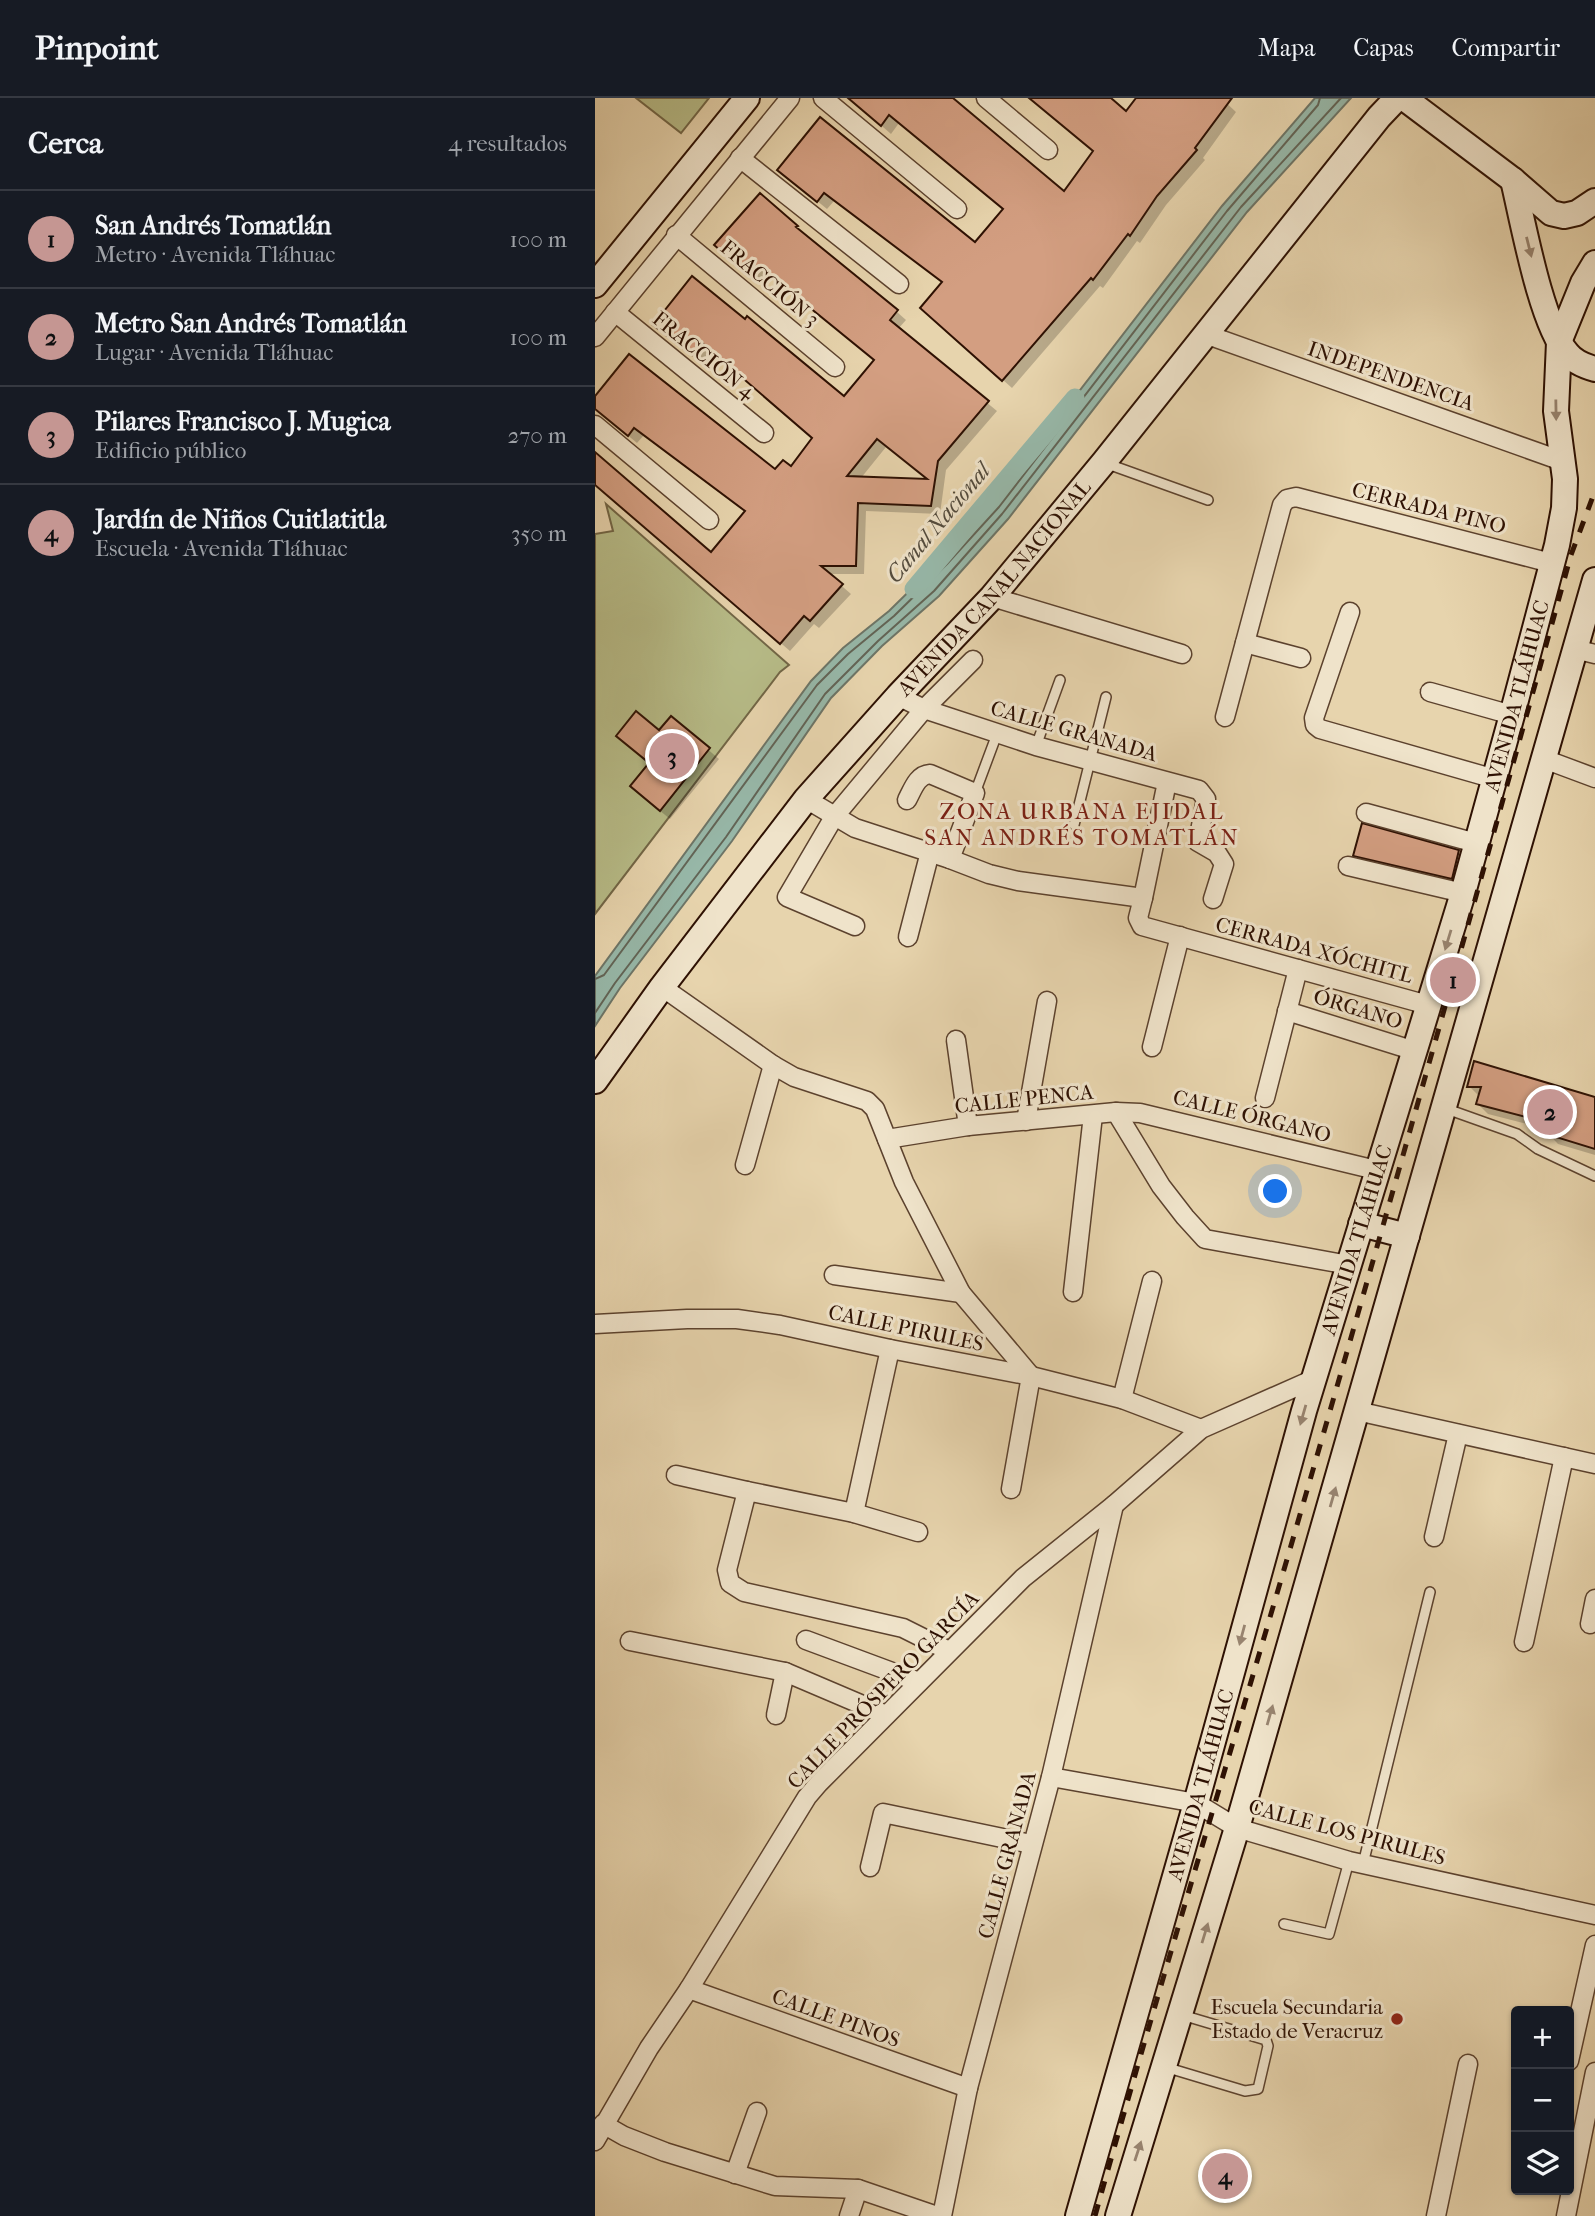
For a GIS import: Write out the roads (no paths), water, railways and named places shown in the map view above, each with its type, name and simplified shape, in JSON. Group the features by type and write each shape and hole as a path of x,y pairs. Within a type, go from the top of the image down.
{"main road":[{"path":"595,285 747,98"},
{"name":"AVENIDA CANAL NACIONAL","path":"595,1081 663,986 806,799 992,597 1397,98"},
{"path":"1404,98 1513,180 1551,213 1564,216 1577,213 1595,201"},
{"path":"1513,180 1546,313 1559,342 1573,359 1595,369"},
{"name":"AVENIDA TLÁHUAC","path":"1078,2216 1314,1379 1415,1051 1512,715 1564,508 1556,411 1559,342 1583,283 1595,263"},
{"name":"AVENIDA TLÁHUAC","path":"1118,2216 1237,1828 1544,759 1585,652 1595,580"},
{"path":"1361,1224 1407,1236"}],"street":[{"path":"595,337 790,98"},
{"path":"823,98 957,209"},
{"path":"986,98 1048,150"},
{"path":"740,158 899,284"},
{"name":"FRACCIÓN 3","path":"677,235 835,367"},
{"name":"FRACCIÓN 4","path":"615,312 764,433"},
{"name":"INDEPENDENCIA","path":"1205,334 1562,461"},
{"path":"595,425 709,520"},
{"name":"CERRADA PINO","path":"1245,643 1282,505 1287,499 1296,497 1551,563"},
{"path":"992,597 1182,654"},
{"path":"1350,612 1314,718 1315,725 1320,729 1495,779"},
{"path":"1225,717 1245,643 1301,658"},
{"path":"855,926 787,897 834,817 924,709 973,660"},
{"path":"1430,692 1512,715"},
{"name":"CALLE GRANADA","path":"898,696 924,709 997,734 1167,782 1138,918 1142,926 1184,937"},
{"path":"1544,759 1595,778"},
{"path":"907,800 919,778 924,775 975,793 950,859"},
{"name":"CERRADA XÓCHITL","path":"1167,782 1204,793 1206,799 1198,842 1217,853 1224,864 1213,899"},
{"path":"806,799 855,828 989,874 1018,881 1143,898"},
{"path":"1366,813 1476,843"},
{"path":"908,937 930,852"},
{"path":"1348,866 1462,893"},
{"path":"1152,1047 1184,937"},
{"name":"CERRADA XÓCHITL","path":"1184,937 1428,1005"},
{"path":"1265,1098 1298,969"},
{"path":"663,986 773,1065 795,1077 867,1101 875,1109 904,1182 961,1293 1031,1376 1011,1489"},
{"path":"1026,1121 1047,1001"},
{"name":"ÓRGANO","path":"1287,1012 1415,1051"},
{"path":"956,1040 968,1126"},
{"path":"744,1164 773,1065"},
{"name":"CALLE PENCA","path":"887,1139 968,1126 1117,1112 1161,1186 1205,1239 1349,1265"},
{"name":"CALLE ÓRGANO","path":"1117,1112 1140,1113 1182,1121 1377,1170"},
{"path":"1073,1292 1093,1115"},
{"path":"834,1275 961,1293"},
{"path":"1122,1399 1152,1282"},
{"name":"CALLE PIRULES","path":"595,1324 737,1319 780,1325 1031,1376 1122,1399 1201,1429"},
{"path":"854,1513 890,1349"},
{"name":"CALLE PRÓSPERO GARCÍA","path":"595,2141 649,2048 689,1989 807,1797 1023,1578 1114,1505 1201,1429 1314,1379"},
{"path":"1357,1411 1595,1464"},
{"path":"1434,1537 1458,1434"},
{"path":"1524,1642 1564,1457"},
{"path":"676,1475 854,1513 918,1532"},
{"path":"747,1491 727,1570 730,1583 744,1592 903,1628 949,1651"},
{"name":"CALLE GRANADA","path":"939,2216 968,2088 1051,1777 1114,1505"},
{"path":"1590,1624 1595,1599"},
{"path":"806,1640 919,1682"},
{"path":"630,1641 785,1672 886,1715"},
{"path":"776,1715 785,1672"},
{"name":"CALLE LOS PIRULES","path":"1051,1777 1196,1803 1237,1828 1356,1862 1595,1915"},
{"path":"870,1867 883,1813 1031,1844"},
{"path":"1574,2039 1595,1945"},
{"name":"CALLE PINOS","path":"689,1989 968,2088"},
{"path":"1436,2216 1468,2064"},
{"path":"1566,2216 1595,2071"},
{"path":"735,2175 757,2112"},
{"path":"603,2124 624,2136 735,2175 775,2186 858,2189 939,2216"},
{"path":"849,2216 858,2189"}],"lane":[{"path":"1104,462 1208,500"},
{"path":"1036,746 1060,680"},
{"path":"1074,825 1106,697"},
{"path":"975,793 997,734"},
{"path":"1443,1107 1517,1134 1538,1149 1595,1177"},
{"path":"1285,1924 1329,1934 1356,1862 1430,1592"},
{"path":"1165,2067 1245,2091 1258,2089 1268,2046 1265,2040 1181,2015"}],"water":[{"name":"Canal Nacional","path":"1315,98 1351,98 1247,212 1008,519 939,596 882,646 831,698 732,841 620,988 595,1026 595,976 811,681 843,648 889,611 942,559 993,503 1222,206"}],"waterway":[{"name":"Canal Nacional","path":"914,589 1075,398"}],"railway":[{"path":"1095,2216 1290,1549 1571,555 1595,491"}],"place":[{"name":"Pilares Francisco J. Mugica","path":"672,756"},
{"name":"San Andrés Tomatlán","path":"1453,980"},
{"name":"Metro San Andrés Tomatlán","path":"1550,1112"},
{"name":"Escuela Secundaria Estado de Veracruz","path":"1397,2019"},
{"name":"Jardín de Niños Cuitlatitla","path":"1225,2176"}],"district":[{"name":"ZONA URBANA EJIDAL SAN ANDRÉS TOMATLÁN","path":"1082,824"}]}
